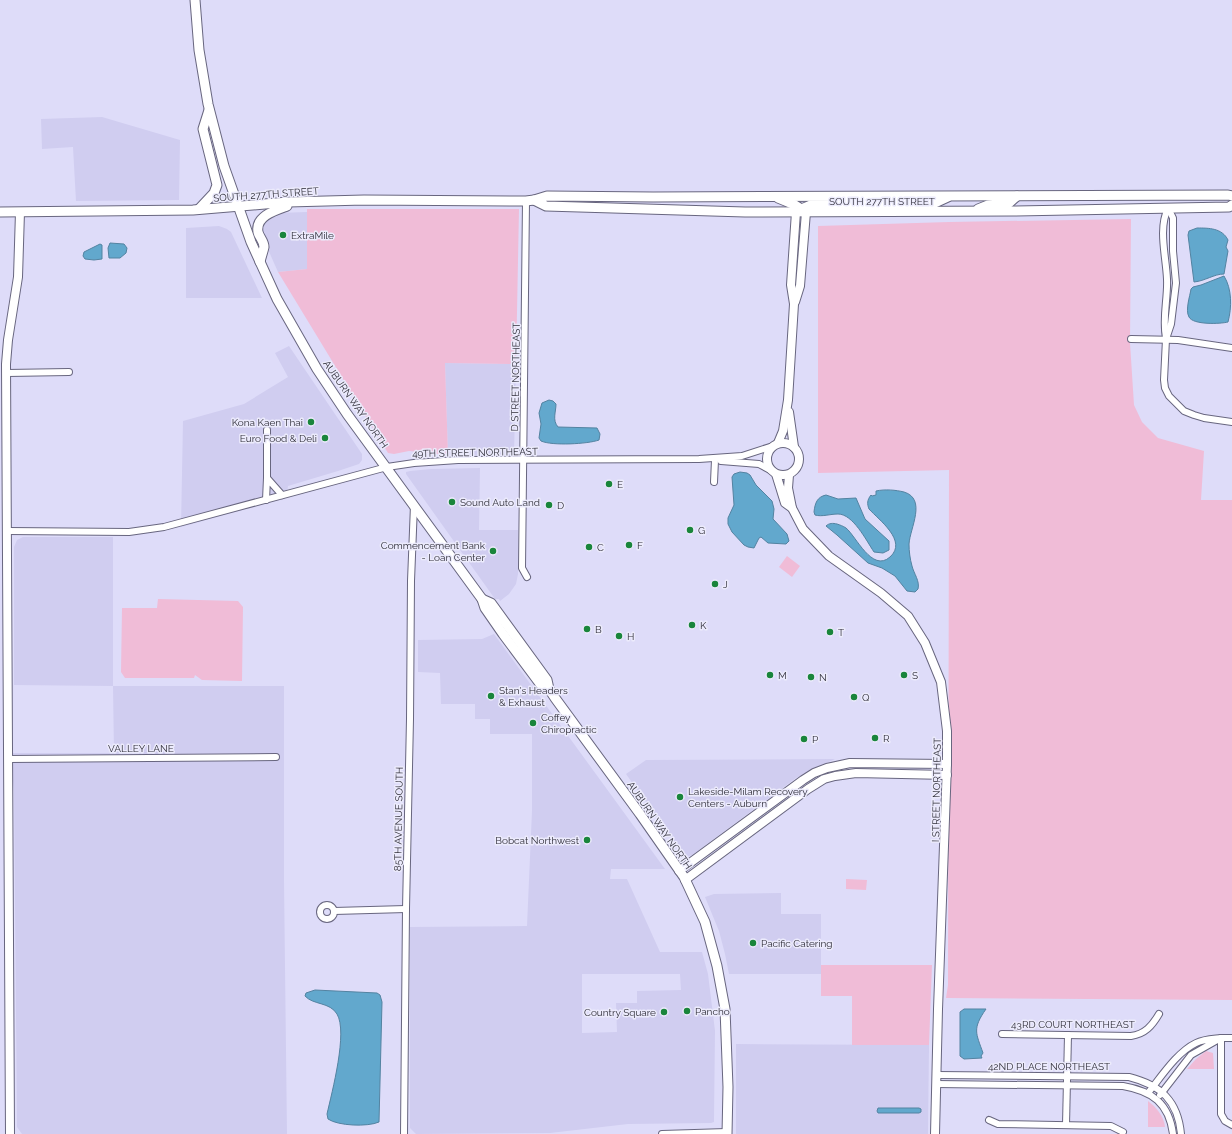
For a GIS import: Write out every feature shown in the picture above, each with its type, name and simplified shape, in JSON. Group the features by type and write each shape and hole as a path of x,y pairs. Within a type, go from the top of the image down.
{"main road":[{"name":"AUBURN WAY NORTH","path":"195,0 201,62 209,110 224,166 250,242 276,299 317,369 347,414 482,599 485,608 525,665 541,685 548,687"},
{"path":"199,209 214,193 217,184 203,129 209,110"},
{"name":"SOUTH 277TH STREET","path":"0,212 199,209 300,202 364,200 530,201 547,196 1230,196"},
{"path":"762,196 784,200 801,211 811,205 935,203 952,196"},
{"path":"972,211 988,205 1009,203 1017,196"},
{"path":"1074,196 1091,202 1144,201 1158,203 1168,208 1179,203 1217,199 1230,196"},
{"name":"SOUTH 277TH STREET","path":"530,201 546,206 681,211 972,211 1229,207 1232,205"},
{"path":"260,262 264,246 258,232 260,220 277,209 300,202"},
{"name":"AUBURN WAY NORTH","path":"482,599 491,603 547,680 548,687 640,814 685,880 704,922 717,966 725,1009 728,1087 727,1133"}],"street":[{"name":"D STREET NORTHEAST","path":"526,577 522,568 530,201"},
{"path":"1168,208 1173,218 1173,251 1176,283 1171,324 1166,339 1165,388 1175,403 1194,416 1232,422"},
{"path":"776,445 783,431 788,400 794,304 791,285 801,211"},
{"path":"10,1134 6,373 8,340 18,277 20,212"},
{"path":"1131,339 1166,339 1232,348"},
{"path":"6,373 69,372"},
{"path":"788,400 794,447"},
{"path":"266,500 267,430"},
{"path":"784,443 794,447 798,451 800,461 795,471 789,475 781,476 774,472 767,461 769,450 776,445 784,443"},
{"name":"49TH STREET NORTHEAST","path":"8,531 129,532 148,530 387,467 414,463 458,460 699,459 742,456 776,445"},
{"name":"49TH STREET NORTHEAST","path":"699,459 751,463 765,466 774,472"},
{"path":"714,482 715,460"},
{"name":"I STREET NORTHEAST","path":"774,472 784,503 792,508"},
{"name":"I STREET NORTHEAST","path":"789,475 788,488 792,508 803,529 829,556 881,593 908,616 925,643 941,682 947,731 947,775 935,1134"},
{"path":"267,478 282,495"},
{"name":"85TH AVENUE SOUTH","path":"404,1134 411,581 414,505"},
{"name":"VALLEY LANE","path":"8,759 276,757"},
{"path":"679,871 814,773 827,768 850,764 947,764"},
{"path":"685,880 808,789 824,779 856,773 947,775"},
{"path":"334,911 406,909"},
{"name":"43RD COURT NORTHEAST","path":"1002,1034 1138,1035 1143,1033 1153,1024 1159,1014"},
{"path":"1066,1124 1068,1035"},
{"path":"1152,1096 1190,1056 1221,1038"},
{"path":"1221,1038 1221,1114 1222,1118 1232,1125"},
{"path":"1152,1096 1180,1055 1191,1045 1203,1040 1232,1038"},
{"name":"42ND PLACE NORTHEAST","path":"937,1075 1130,1077 1140,1079 1158,1089"},
{"name":"42ND PLACE NORTHEAST","path":"936,1084 1123,1086 1136,1088 1152,1096"},
{"path":"1158,1089 1174,1107 1179,1119 1181,1134"},
{"path":"1152,1096 1165,1110 1172,1126 1173,1134"},
{"path":"989,1120 998,1124 1066,1124 1111,1126 1123,1132"},
{"path":"662,1134 727,1133"}],"shaded area":[{"path":"102,117 180,140 179,200 76,201 73,147 42,149 41,119"},
{"path":"307,209 519,209 516,364 445,363 448,455 409,451 394,454 388,453 278,272 307,269"},
{"path":"307,212 307,269 278,272 263,238 262,231 265,224 267,220 278,213"},
{"path":"1131,219 1130,343 1134,405 1142,422 1158,438 1204,451 1201,500 1232,500 1232,1000 946,998 948,985 949,470 818,473 818,226"},
{"path":"219,226 231,232 262,298 186,298 186,228"},
{"path":"1197,228 1215,230 1222,233 1228,240 1226,247 1228,251 1224,274 1194,282 1188,235 1189,231"},
{"path":"110,243 124,244 127,248 126,253 120,258 109,258 108,248"},
{"path":"100,244 102,245 102,259 85,259 83,256 84,252"},
{"path":"1224,276 1230,292 1228,322 1201,323 1191,320 1187,311 1191,289"},
{"path":"289,346 362,454 362,460 359,464 288,486 286,498 181,527 183,421 244,404 288,377 275,353"},
{"path":"445,363 516,364 514,455 448,455"},
{"path":"549,400 556,404 555,422 558,427 597,428 600,434 599,440 587,443 570,444 553,444 541,441 539,438 541,424 539,413 542,403"},
{"path":"480,468 479,530 518,530 518,574 516,584 509,594 500,601 499,599 495,599 406,474 406,472 410,471 431,469"},
{"path":"740,472 750,475 756,485 772,501 774,509 773,519 787,534 789,541 786,544 768,543 761,537 754,548 748,547 744,545 732,532 728,524 728,518 734,505 732,477 734,474"},
{"path":"890,490 904,492 911,496 915,501 916,515 909,544 911,563 918,583 918,589 915,592 907,591 895,576 882,568 868,563 826,526 834,523 846,528 865,552 877,560 883,561 890,557 895,551 896,544 894,538 885,525 869,509 868,505 868,500 871,495 876,495 876,491"},
{"path":"826,495 838,499 856,498 865,519 889,541 889,550 883,553 874,552 859,528 844,515 815,515 814,509 817,501 820,497"},
{"path":"23,537 113,537 113,686 14,685 14,547 17,540"},
{"path":"787,556 800,566 792,577 779,567"},
{"path":"158,599 238,601 243,607 242,681 202,680 195,675 194,678 125,678 121,672 122,608 157,608"},
{"path":"494,634 665,869 611,869 610,879 627,879 660,952 702,952 708,974 715,1031 714,1122 628,1124 550,1133 416,1134 410,1128 410,927 527,926 532,811 532,734 490,734 490,719 475,719 475,704 441,704 440,673 418,672 418,640 482,639","holes":["582,974 680,974 681,990 637,991 637,1003 616,1003 617,1032 582,1033"]},
{"path":"113,686 284,686 284,881 287,1134 22,1134 17,1127 14,791 10,753 114,753"},
{"path":"835,759 796,778 689,856 683,854 626,774 646,760"},
{"path":"846,879 867,880 866,890 846,889"},
{"path":"781,893 781,914 821,914 821,974 729,974 719,931 705,897 714,894"},
{"path":"821,965 932,965 929,1045 852,1045 852,996 821,996"},
{"path":"315,990 377,993 380,995 382,1002 379,1122 368,1125 353,1125 339,1123 328,1119 327,1114 340,1048 340,1023 334,1010 326,1005 312,1001 305,996 306,993"},
{"path":"964,1009 986,1009 977,1026 977,1036 983,1053 981,1056 982,1058 964,1059 960,1056 960,1012"},
{"path":"736,1044 929,1045 928,1134 736,1134"},
{"path":"1206,1051 1213,1053 1214,1069 1187,1069 1196,1059"},
{"path":"1148,1101 1159,1112 1165,1127 1148,1127"},
{"path":"878,1108 919,1108 921,1109 921,1112 878,1113"}],"place":[{"name":"ExtraMile","path":"283,235"},
{"name":"Kona Kaen Thai","path":"311,422"},
{"name":"Euro Food & Deli","path":"325,438"},
{"name":"E","path":"609,484"},
{"name":"Sound Auto Land","path":"452,502"},
{"name":"D","path":"549,505"},
{"name":"G","path":"690,530"},
{"name":"F","path":"629,545"},
{"name":"C","path":"589,547"},
{"name":"Commencement Bank - Loan Center","path":"493,551"},
{"name":"J","path":"715,584"},
{"name":"K","path":"692,625"},
{"name":"B","path":"587,629"},
{"name":"T","path":"830,632"},
{"name":"H","path":"619,636"},
{"name":"M","path":"770,675"},
{"name":"S","path":"904,675"},
{"name":"N","path":"811,677"},
{"name":"Stan's Headers & Exhaust","path":"491,696"},
{"name":"Q","path":"854,697"},
{"name":"Coffey Chiropractic","path":"533,723"},
{"name":"R","path":"875,738"},
{"name":"P","path":"804,739"},
{"name":"Lakeside-Milam Recovery Centers - Auburn","path":"680,797"},
{"name":"Bobcat Northwest","path":"587,840"},
{"name":"Pacific Catering","path":"753,943"},
{"name":"Pancho","path":"687,1011"},
{"name":"Country Square","path":"664,1012"}]}
